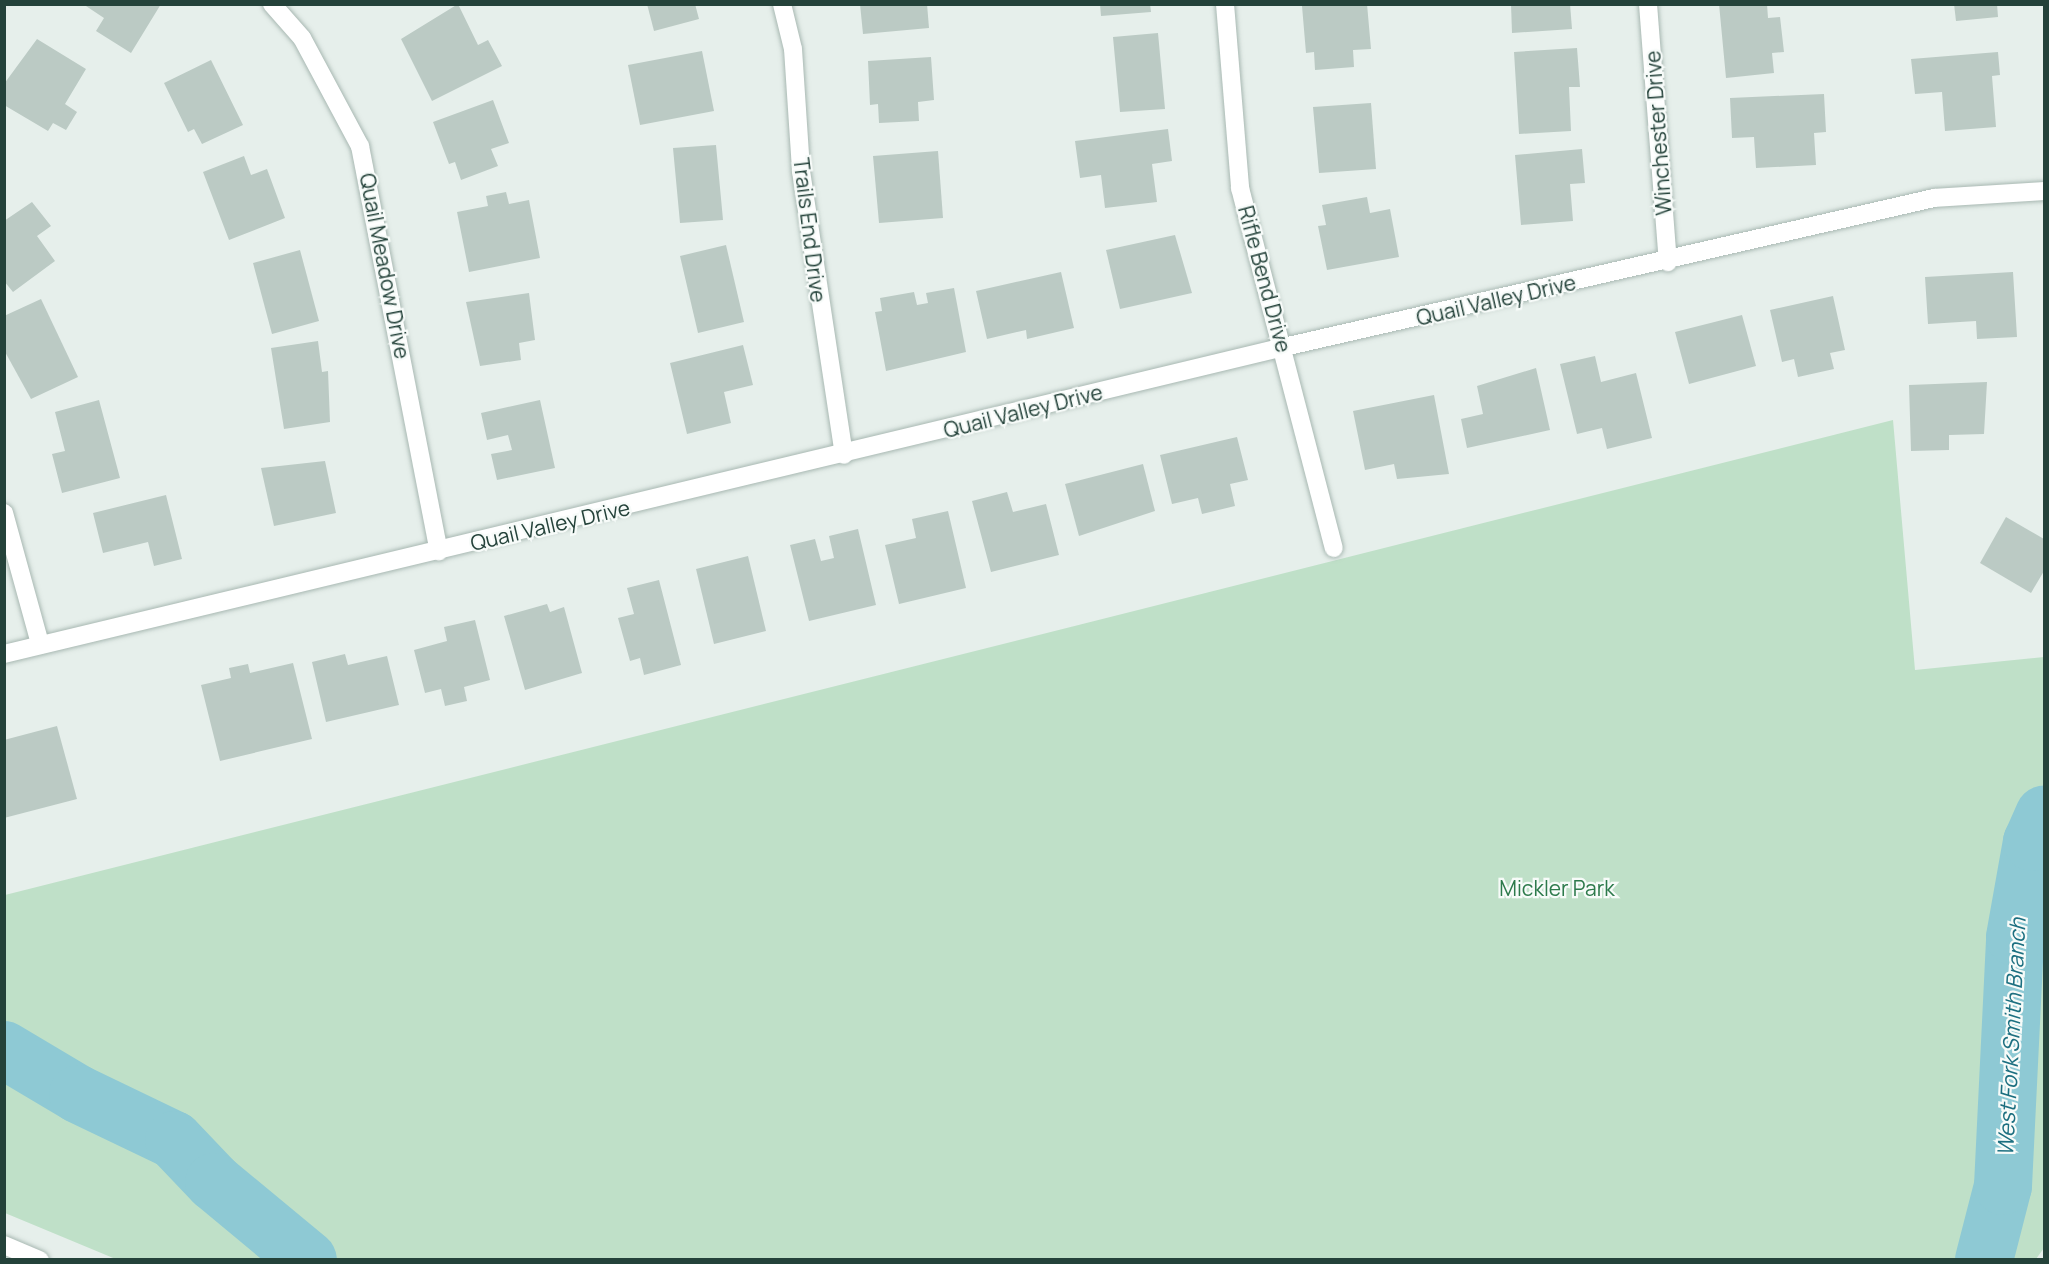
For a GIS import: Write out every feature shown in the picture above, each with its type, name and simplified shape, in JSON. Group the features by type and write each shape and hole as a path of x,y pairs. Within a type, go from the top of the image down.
{"street":[{"name":"Quail Meadow Drive","path":"272,4 302,38 360,146 439,551"},
{"name":"Trails End Drive","path":"782,4 792,50 804,194 844,455"},
{"name":"Rifle Bend Drive","path":"1225,4 1240,188 1284,347 1334,548"},
{"name":"Winchester Drive","path":"1648,4 1668,262"},
{"name":"Quail Valley Drive","path":"4,654 844,455 1284,347 1668,262 1934,198 2044,191"},
{"path":"4,513 40,644"},
{"path":"4,1245 40,1260"}],"green space":[{"name":"Mickler Park","path":"1893,420 1915,670 2044,657 2044,1248 2036,1259 118,1260 5,1213 5,895"}],"building":[{"path":"83,4 161,4 131,53 96,31 104,18"},
{"path":"458,4 478,45 488,40 502,66 432,101 401,39"},
{"path":"647,4 695,4 699,19 654,31"},
{"path":"860,4 927,4 929,28 863,34"},
{"path":"1100,4 1150,4 1151,12 1101,16"},
{"path":"1367,4 1371,49 1353,50 1354,67 1315,70 1314,52 1306,53 1302,6"},
{"path":"1511,4 1570,4 1572,29 1512,33"},
{"path":"1719,4 1767,4 1768,18 1780,17 1784,52 1772,53 1774,73 1726,78"},
{"path":"1954,4 1997,4 1998,17 1956,21"},
{"path":"1158,33 1165,109 1120,112 1113,37"},
{"path":"37,39 86,69 65,104 77,112 66,130 53,123 48,131 4,105 4,84"},
{"path":"1577,48 1580,87 1569,87 1571,131 1519,134 1514,52"},
{"path":"702,51 714,111 640,125 628,65"},
{"path":"1998,52 2000,75 1992,76 1996,127 1945,131 1942,92 1915,94 1911,59"},
{"path":"931,57 934,100 918,102 919,121 879,123 878,104 870,105 868,61"},
{"path":"211,60 243,125 202,144 194,129 188,132 164,83"},
{"path":"1824,94 1826,132 1814,133 1816,165 1756,168 1754,137 1732,138 1730,98"},
{"path":"493,100 509,143 491,149 498,166 461,180 455,162 449,164 433,122"},
{"path":"1371,103 1376,169 1319,173 1313,107"},
{"path":"1168,129 1172,161 1152,164 1157,202 1105,208 1101,175 1080,178 1075,141"},
{"path":"716,145 723,220 680,223 673,148"},
{"path":"1582,149 1585,183 1570,184 1573,221 1521,225 1515,155"},
{"path":"938,151 943,218 879,223 873,156"},
{"path":"244,156 251,175 267,169 285,218 229,240 203,172"},
{"path":"506,192 509,204 529,200 540,258 469,272 457,212 488,206 486,196"},
{"path":"1367,197 1370,213 1390,209 1399,257 1327,270 1318,226 1326,225 1322,205"},
{"path":"32,202 51,226 37,236 55,261 13,292 4,281 4,221"},
{"path":"1175,235 1192,293 1120,309 1106,250"},
{"path":"726,245 744,322 698,333 680,256"},
{"path":"300,250 319,321 272,334 253,263"},
{"path":"1061,272 1074,328 1027,339 1026,330 987,339 976,291"},
{"path":"2013,272 2017,337 1977,339 1976,321 1928,324 1925,277"},
{"path":"954,288 966,352 886,371 875,312 882,311 880,298 914,292 917,305 928,303 926,293"},
{"path":"529,293 535,340 519,343 521,360 480,366 466,302"},
{"path":"1833,296 1845,350 1830,353 1834,369 1798,377 1794,359 1782,362 1770,310"},
{"path":"41,299 78,377 31,399 4,350 4,316"},
{"path":"1742,315 1756,366 1689,384 1675,332"},
{"path":"318,341 322,372 328,371 330,422 284,429 271,348"},
{"path":"743,345 753,385 724,392 731,423 687,434 670,363"},
{"path":"1595,356 1601,382 1636,373 1652,438 1607,449 1602,428 1577,434 1560,364"},
{"path":"1536,368 1550,430 1467,448 1461,419 1483,414 1477,386"},
{"path":"1987,382 1984,434 1949,435 1949,450 1911,451 1909,385"},
{"path":"1434,395 1449,474 1397,479 1394,464 1365,470 1353,411"},
{"path":"99,400 120,478 62,493 52,454 65,451 55,412"},
{"path":"540,400 555,468 497,480 491,454 512,450 508,435 487,440 481,413"},
{"path":"1237,437 1248,480 1230,484 1235,506 1202,514 1198,498 1172,504 1160,455"},
{"path":"325,461 336,513 274,526 261,468"},
{"path":"1143,464 1155,511 1079,536 1065,484"},
{"path":"1007,492 1013,512 1046,504 1059,555 991,572 972,501"},
{"path":"166,495 182,559 154,566 148,542 103,553 93,513"},
{"path":"948,511 966,588 899,604 885,545 916,538 912,519"},
{"path":"2006,517 2044,539 2044,571 2031,593 1980,563"},
{"path":"858,529 876,605 809,621 790,545 815,539 821,561 834,558 829,536"},
{"path":"748,556 766,631 714,644 696,569"},
{"path":"659,580 681,665 644,675 640,658 630,661 618,618 634,614 627,588"},
{"path":"547,604 550,612 564,607 582,673 525,690 504,616"},
{"path":"475,620 490,680 464,687 467,701 445,706 441,689 425,693 414,650 447,641 444,627"},
{"path":"345,654 348,665 387,656 399,705 326,722 312,662"},
{"path":"293,663 312,739 220,761 201,685 231,678 229,668 248,664 250,673"},
{"path":"57,726 77,799 4,818 4,740"}],"waterway":[{"name":"West Fork Smith Branch","path":"1984,1260 2003,1186 2015,937 2032,842 2044,815"},
{"name":"West Fork Smith Branch","path":"4,1050 78,1094 174,1140 214,1182 308,1260"}]}
